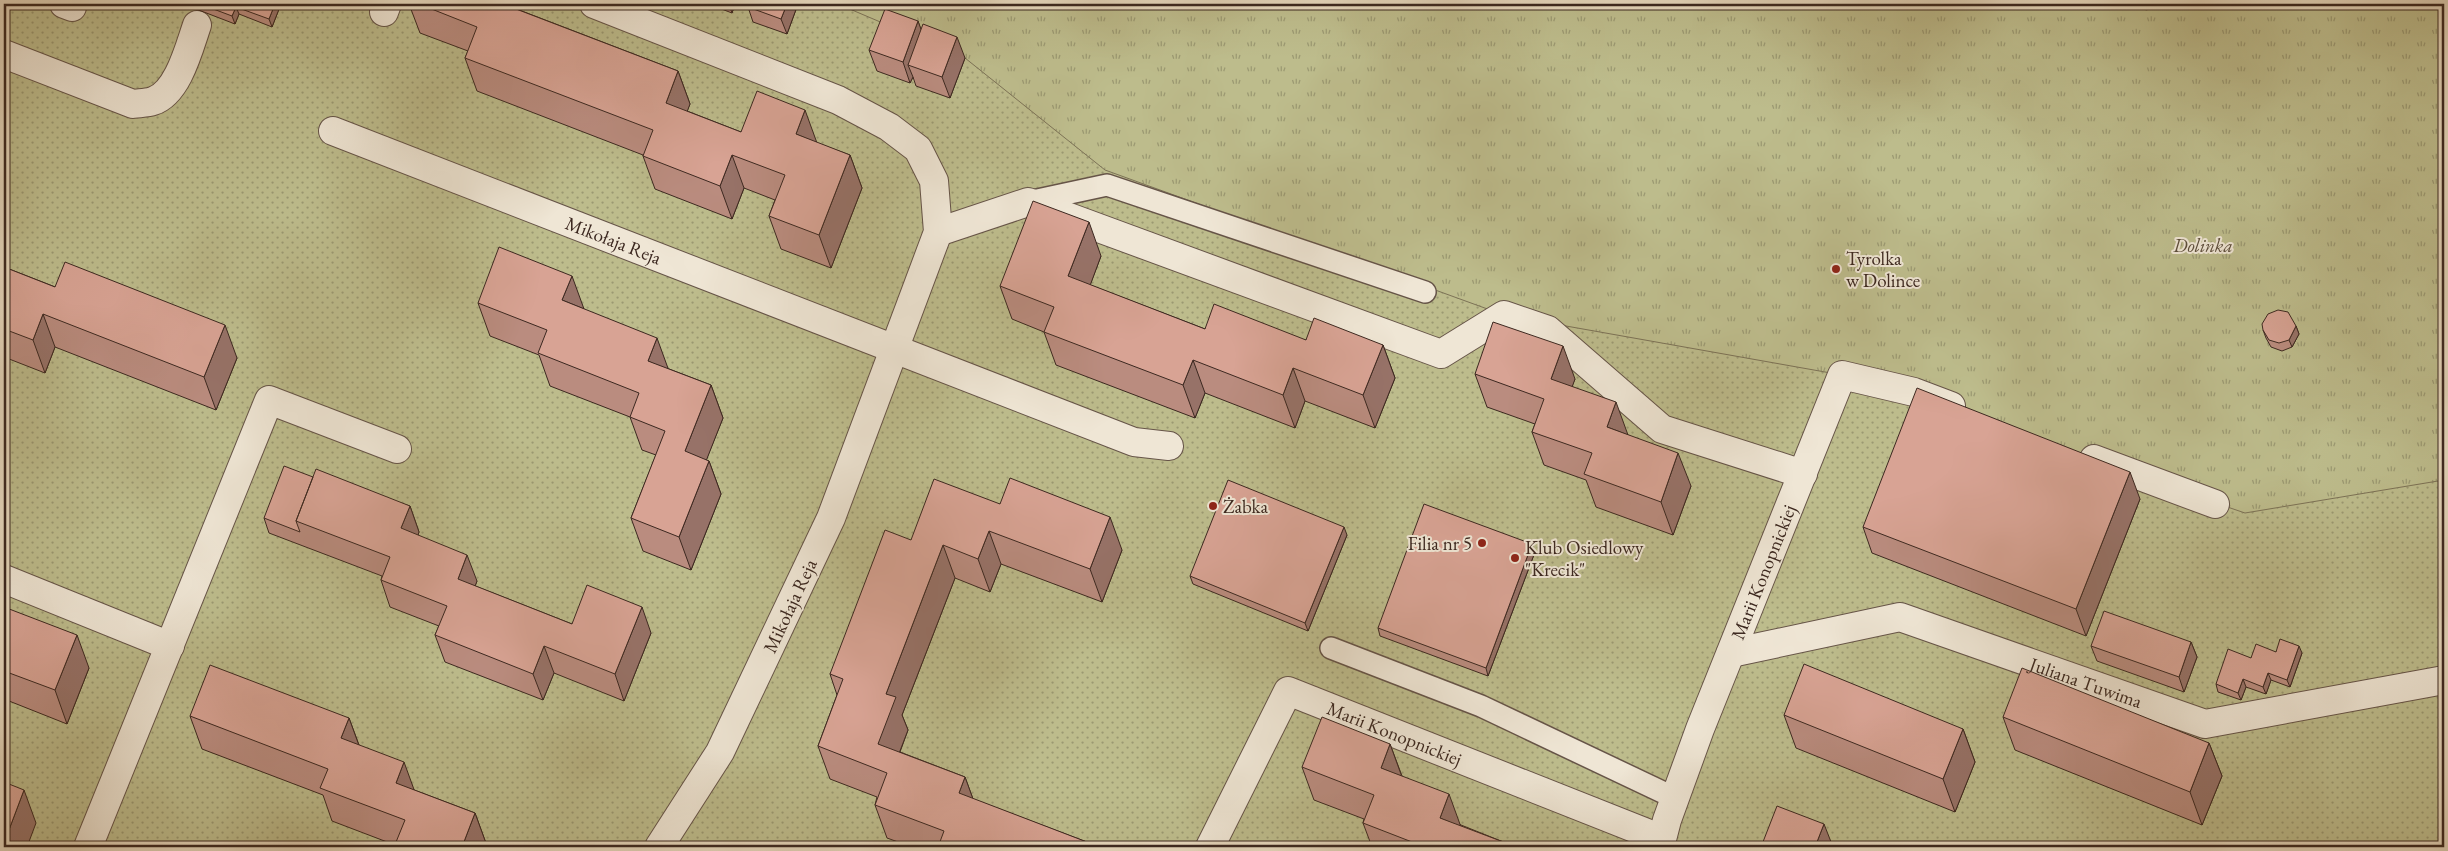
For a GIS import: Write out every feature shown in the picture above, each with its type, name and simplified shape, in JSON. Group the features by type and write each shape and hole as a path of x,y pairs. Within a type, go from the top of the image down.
{"street":[{"name":"Mikołaja Reja","path":"594,4 838,100 889,127 918,149 934,181 938,232 895,351 830,518 752,688 720,752 659,847"},
{"path":"4,54 133,104 154,101 168,92 181,69 198,25"},
{"name":"Mikołaja Reja","path":"333,131 895,351 1134,442 1169,446"},
{"path":"938,232 1028,202 1441,354 1504,315 1548,330 1662,429 1803,474"},
{"name":"Marii Konopnickiej","path":"1210,847 1288,691 1661,843 1675,798 1731,653 1842,375 1914,392 1978,416"},
{"path":"88,847 269,400 396,449"},
{"path":"2069,450 2215,504"},
{"path":"4,579 170,646"},
{"name":"Juliana Tuwima","path":"1731,653 1900,617 2205,724 2444,680"}],"lane":[{"path":"1028,202 1107,185 1425,292"},
{"path":"1332,648 1481,706 1675,798"}],"green space":[{"path":"4,4 2444,4 2444,847 4,847"},
{"name":"Dolinka","path":"838,4 2119,4 2147,10 2155,4 2444,4 2444,480 2245,513 1842,375 1504,315 1105,170 965,58"}],"building":[{"path":"200,4 275,4 269,19 236,7 232,16"},
{"path":"419,4 503,4 678,71 666,103 741,132 757,91 805,110 796,134 850,155 819,235 769,216 785,175 732,155 720,186 643,156 653,130 465,58 477,27"},
{"path":"749,4 787,4 781,19 748,7"},
{"path":"885,9 918,21 903,62 869,50"},
{"path":"923,24 957,37 942,77 908,65"},
{"path":"1033,201 1089,222 1068,276 1205,329 1214,304 1306,340 1314,318 1383,345 1363,395 1293,368 1283,395 1193,360 1183,385 1044,332 1054,307 1000,286"},
{"path":"499,247 572,276 562,300 657,338 648,361 711,385 685,451 709,461 679,537 631,518 665,431 630,417 639,393 538,353 547,330 478,303"},
{"path":"65,262 225,325 204,377 43,314 33,340 4,329 4,267 55,287"},
{"path":"2278,310 2288,312 2296,326 2289,340 2279,343 2269,340 2262,324 2268,314"},
{"path":"1493,322 1563,346 1551,379 1616,402 1607,427 1678,453 1661,502 1584,474 1592,453 1532,432 1544,399 1475,374"},
{"path":"1917,388 2130,472 2076,609 1863,527"},
{"path":"284,466 313,477 296,521 300,532 264,518"},
{"path":"316,469 410,506 401,528 467,555 458,579 572,624 587,585 642,607 615,674 544,646 533,674 435,635 447,606 381,580 390,557 296,521"},
{"path":"1010,478 1110,517 1090,569 989,531 978,559 943,545 886,694 896,697 878,744 965,777 959,793 1100,847 938,847 944,831 875,805 887,773 818,746 843,679 830,674 885,530 911,540 934,479 1000,504"},
{"path":"1228,480 1344,527 1305,623 1190,576"},
{"path":"1424,504 1532,544 1486,668 1378,628"},
{"path":"4,607 77,635 55,690 4,671"},
{"path":"2104,611 2191,642 2179,677 2091,646"},
{"path":"2280,639 2299,646 2287,680 2268,673 2263,687 2243,679 2238,693 2216,684 2228,649 2251,658 2256,644 2276,652"},
{"path":"1804,664 1963,729 1943,779 1784,715"},
{"path":"210,665 349,718 341,738 404,762 396,783 475,813 462,847 394,847 405,820 320,788 328,769 190,716"},
{"path":"2022,668 2209,743 2190,792 2003,717"},
{"path":"1322,717 1390,744 1381,768 1449,794 1440,818 1506,843 1505,847 1425,847 1363,823 1374,795 1302,767"},
{"path":"4,782 24,790 4,843"},
{"path":"1777,806 1824,824 1815,847 1761,847"}],"place":[{"name":"Tyrolka w Dolince","path":"1836,269"},
{"name":"Żabka","path":"1213,506"},
{"name":"Filia nr 5","path":"1482,543"},
{"name":"Klub Osiedlowy \"Krecik\"","path":"1515,558"}]}
